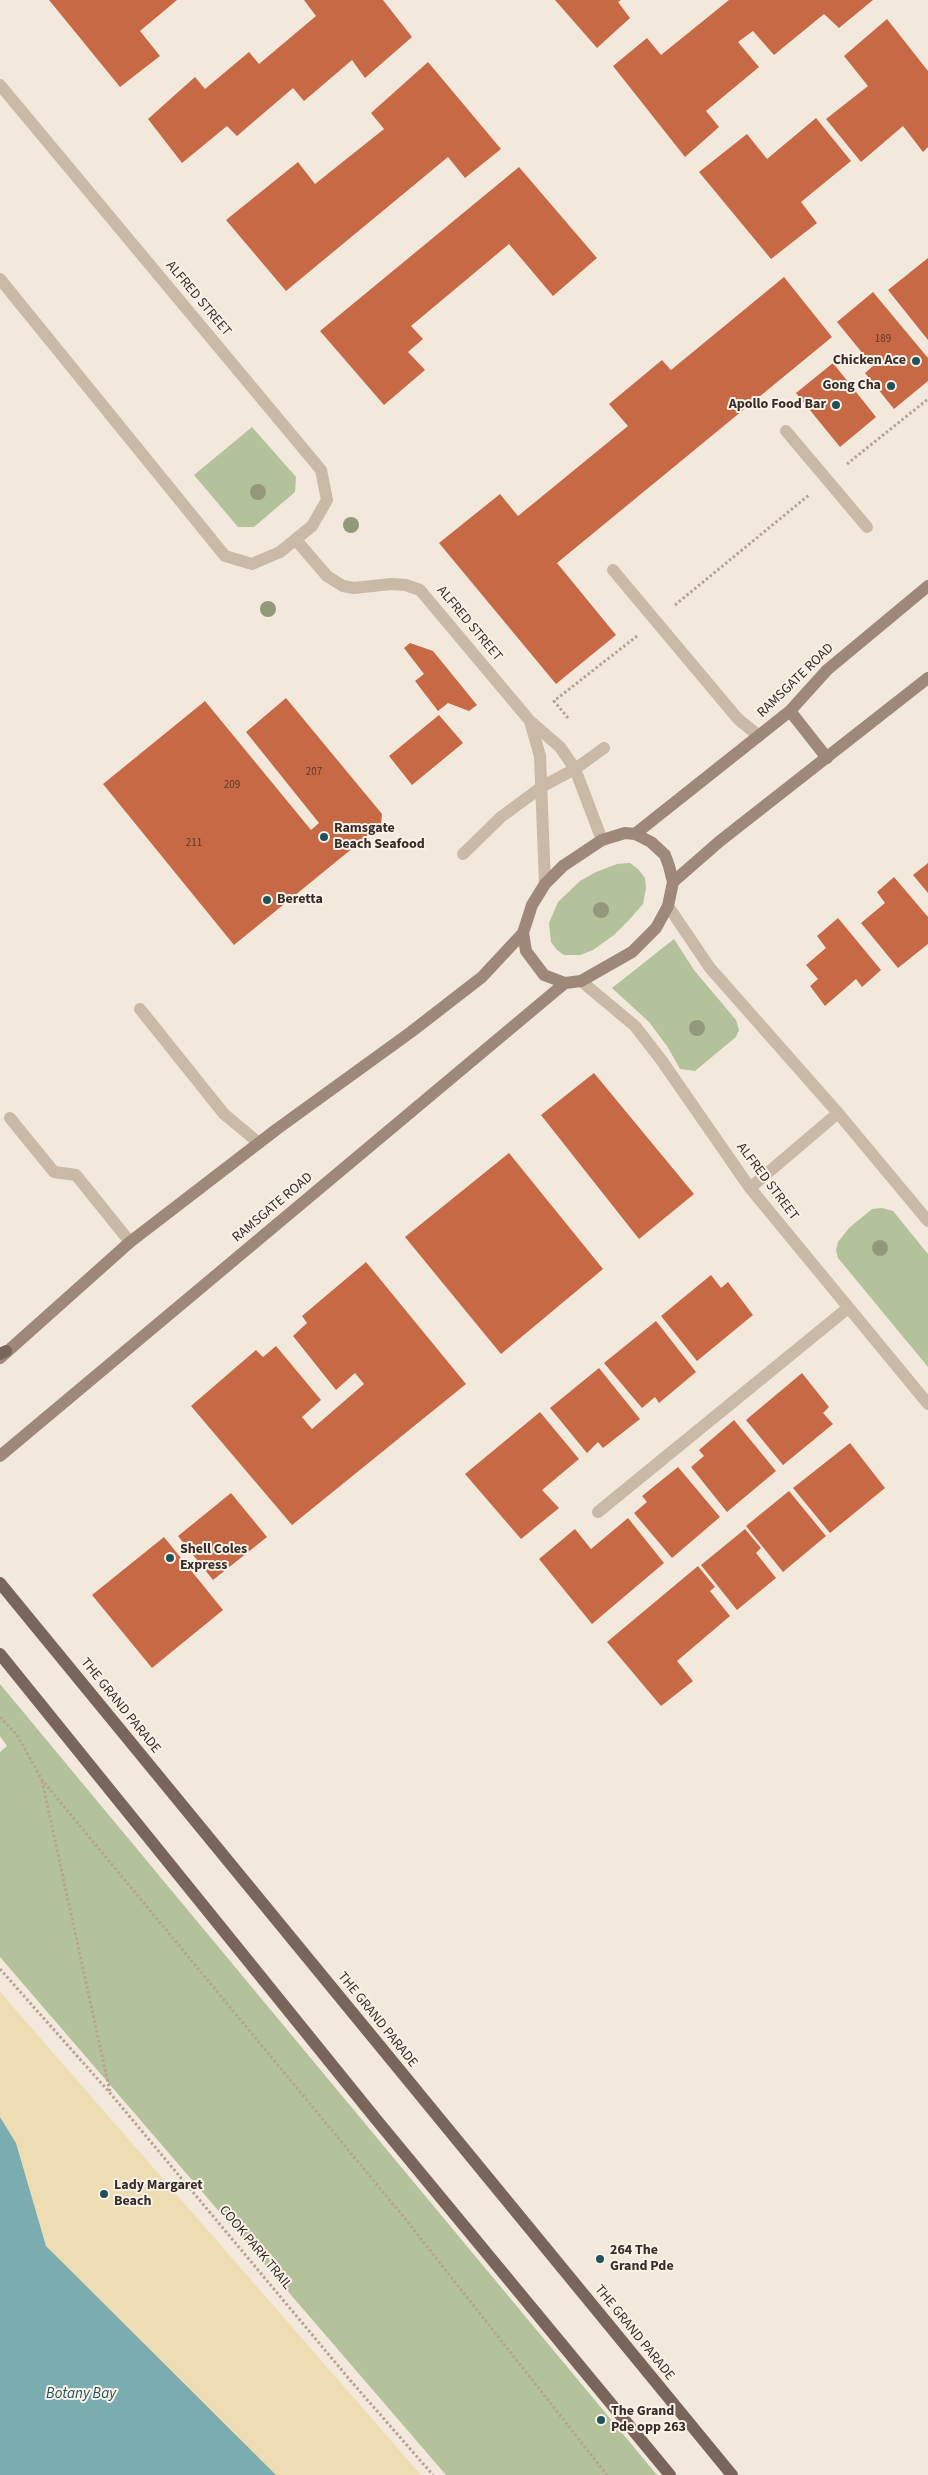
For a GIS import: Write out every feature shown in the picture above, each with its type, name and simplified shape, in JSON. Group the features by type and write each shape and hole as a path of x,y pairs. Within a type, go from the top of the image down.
{"main road":[{"name":"RAMSGATE ROAD","path":"635,834 790,711 827,670 928,586"},
{"path":"673,882 720,841 928,678"},
{"path":"790,711 827,758"},
{"path":"2,1354 130,1242 259,1143 411,1032 482,977 522,934 532,905 545,884 563,866 602,840 625,833 635,834 651,842 665,855 673,882 668,906 656,928 632,952 581,981 565,983 544,975 536,967 526,951 522,934"},
{"name":"RAMSGATE ROAD","path":"0,1456 565,983"},
{"name":"THE GRAND PARADE","path":"0,1583 732,2475"},
{"path":"0,1654 369,2110 670,2475"}],"street":[{"name":"ALFRED STREET","path":"0,85 321,470 327,500 312,526 280,552 252,564 226,556 0,279"},
{"path":"786,431 867,527"},
{"name":"ALFRED STREET","path":"296,540 327,576 343,586 354,588 391,584 406,585 420,590 530,721 560,747 575,769 602,840"},
{"path":"613,570 738,719 759,736"},
{"name":"ALFRED STREET","path":"530,721 540,756 545,884"},
{"path":"464,854 501,817 542,786 575,769 604,748"},
{"path":"668,906 710,968 838,1113 928,1221"},
{"name":"ALFRED STREET","path":"581,981 635,1026 662,1061 750,1188 928,1404"},
{"path":"140,1009 224,1114 259,1143"},
{"path":"750,1188 838,1113"},
{"path":"10,1118 54,1172 76,1175 130,1242"},
{"path":"598,1512 848,1308"}],"path":[{"path":"571,721 554,701 928,399"},
{"path":"0,1717 17,1735 42,1780 407,2221 607,2475"},
{"path":"42,1780 110,2093"},
{"name":"COOK PARK TRAIL","path":"0,1968 110,2093 350,2380 433,2475"}],"green space":[{"path":"252,427 296,477 295,492 254,527 238,527 194,475"},
{"path":"630,863 645,878 646,888 643,904 614,935 593,950 580,955 564,955 557,950 551,942 549,923 558,902 580,881 596,872 617,864"},
{"path":"674,939 694,970 736,1020 739,1030 736,1037 695,1071 680,1069 667,1046 649,1022 612,988"},
{"path":"882,1208 893,1211 928,1254 928,1367 838,1258 836,1250 838,1242 849,1228 872,1209"},
{"path":"0,1684 657,2475 446,2475 0,1957 0,1752 7,1746 0,1736"}],"sand":[{"name":"Lady Margaret Beach","path":"0,1991 421,2475 276,2475 46,2246 16,2143 0,2117"}],"water":[{"name":"Botany Bay","path":"0,2117 16,2143 46,2246 276,2475 0,2475"}],"building":[{"path":"49,0 177,0 140,31 160,56 120,87"},
{"path":"304,0 383,0 412,37 365,78 352,60 304,101 293,88 237,136 227,126 182,163 148,119 195,77 205,89 249,52 259,64 316,16"},
{"path":"555,0 621,0 618,2 630,18 597,48"},
{"path":"729,0 873,0 839,28 824,14 774,55 753,31 738,42 759,67 706,111 719,127 685,157 613,66 647,38 661,55"},
{"path":"887,19 928,71 928,147 923,152 903,126 861,162 826,119 868,86 844,56"},
{"path":"428,62 501,149 465,178 448,157 286,291 226,220 298,162 315,184 384,129 371,113"},
{"path":"816,118 851,161 801,202 817,223 771,259 699,172 747,134 767,159"},
{"path":"519,167 597,258 553,296 509,244 411,326 423,339 408,352 425,370 384,405 320,331"},
{"path":"928,258 928,340 888,290"},
{"path":"784,277 832,337 557,563 616,635 556,684 439,543 500,494 518,516 628,426 609,404 662,360 671,370"},
{"path":"873,292 928,358 928,381 894,409 865,373 873,366 837,322"},
{"name":"Apollo Food Bar","path":"833,363 876,417 840,447 796,393"},
{"path":"410,643 433,651 477,705 469,711 448,703 438,711 415,681 424,674 404,648"},
{"path":"286,698 382,814 381,825 234,945 103,784 205,701 311,830 319,823 246,732"},
{"path":"439,715 463,743 412,785 389,756"},
{"path":"928,863 928,893 913,875"},
{"path":"894,877 928,917 928,944 898,968 861,923 885,903 877,892"},
{"path":"838,918 881,970 862,987 856,979 825,1006 810,986 818,979 806,965 826,948 817,936"},
{"path":"594,1073 694,1194 639,1239 541,1115"},
{"path":"509,1153 603,1269 501,1354 405,1237"},
{"path":"366,1262 466,1384 292,1525 191,1406 256,1350 263,1357 276,1346 321,1400 302,1417 312,1429 364,1384 355,1373 336,1390 293,1336 307,1323 302,1316"},
{"path":"711,1275 721,1288 728,1282 753,1315 697,1361 661,1316"},
{"path":"656,1321 696,1372 659,1403 655,1397 642,1408 604,1363"},
{"path":"599,1368 640,1419 603,1448 598,1442 587,1453 550,1408"},
{"path":"802,1373 829,1407 823,1413 833,1424 783,1465 746,1420"},
{"path":"540,1412 579,1459 542,1490 559,1508 521,1539 465,1474"},
{"path":"734,1420 776,1471 727,1512 691,1467 704,1456 699,1450"},
{"path":"850,1443 885,1488 830,1533 793,1488"},
{"path":"678,1467 720,1517 672,1558 634,1513 647,1502 642,1496"},
{"path":"789,1491 826,1536 783,1572 746,1526"},
{"path":"231,1493 267,1537 213,1580 178,1536"},
{"path":"628,1518 664,1563 592,1624 539,1559 575,1529 591,1549"},
{"path":"745,1529 761,1548 756,1553 776,1578 737,1610 701,1565"},
{"path":"164,1537 223,1610 152,1668 92,1595"},
{"path":"698,1566 715,1587 710,1591 730,1616 677,1661 693,1681 661,1706 607,1642"}],"place":[{"name":"Chicken Ace","path":"916,361"},
{"name":"Gong Cha","path":"891,386"},
{"name":"Apollo Food Bar","path":"836,405"},
{"name":"Ramsgate Beach Seafood","path":"324,837"},
{"name":"Beretta","path":"267,900"},
{"name":"Shell Coles Express","path":"170,1558"},
{"name":"Lady Margaret Beach","path":"104,2194"},
{"name":"264 The Grand Pde","path":"600,2259"},
{"name":"The Grand Pde opp 263","path":"601,2420"}]}
